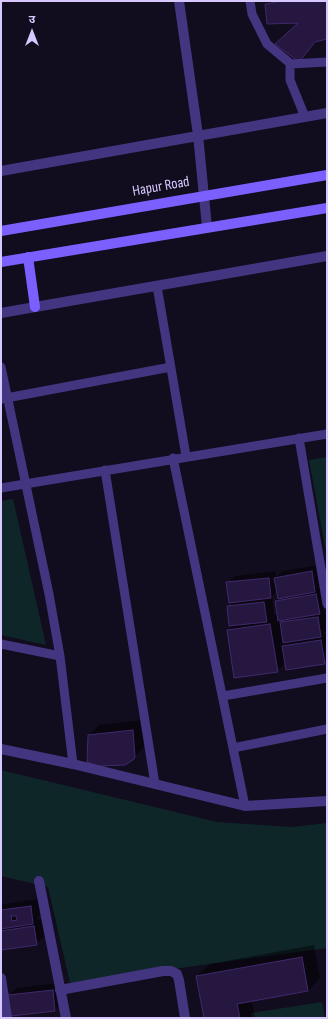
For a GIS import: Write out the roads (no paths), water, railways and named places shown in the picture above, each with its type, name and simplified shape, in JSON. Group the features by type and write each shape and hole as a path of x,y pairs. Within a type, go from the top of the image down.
{"main road":[{"name":"Hapur Road","path":"1,231 327,175"},
{"path":"1,262 327,208"},
{"path":"28,257 35,307"}],"street":[{"path":"179,1 199,140 207,227"},
{"path":"1,171 199,140 327,113"},
{"path":"1,313 327,256"},
{"path":"1,749 73,764 245,806 327,801"},
{"path":"39,881 66,1018"},
{"path":"60,990 163,971 171,971 176,974 179,980 185,1018"},
{"path":"1,978 7,1018"}],"lane":[{"path":"250,1 252,14 266,44 291,64 327,62"},
{"path":"290,62 290,80 305,117"},
{"path":"157,286 186,456"},
{"path":"1,367 4,398 49,594 60,656 73,764"},
{"path":"4,398 171,367"},
{"path":"1,488 173,458 327,434"},
{"path":"299,438 327,604"},
{"path":"173,458 245,806"},
{"path":"105,470 155,784"},
{"path":"1,644 60,656"},
{"path":"223,696 327,678"},
{"path":"233,748 327,729"}]}
